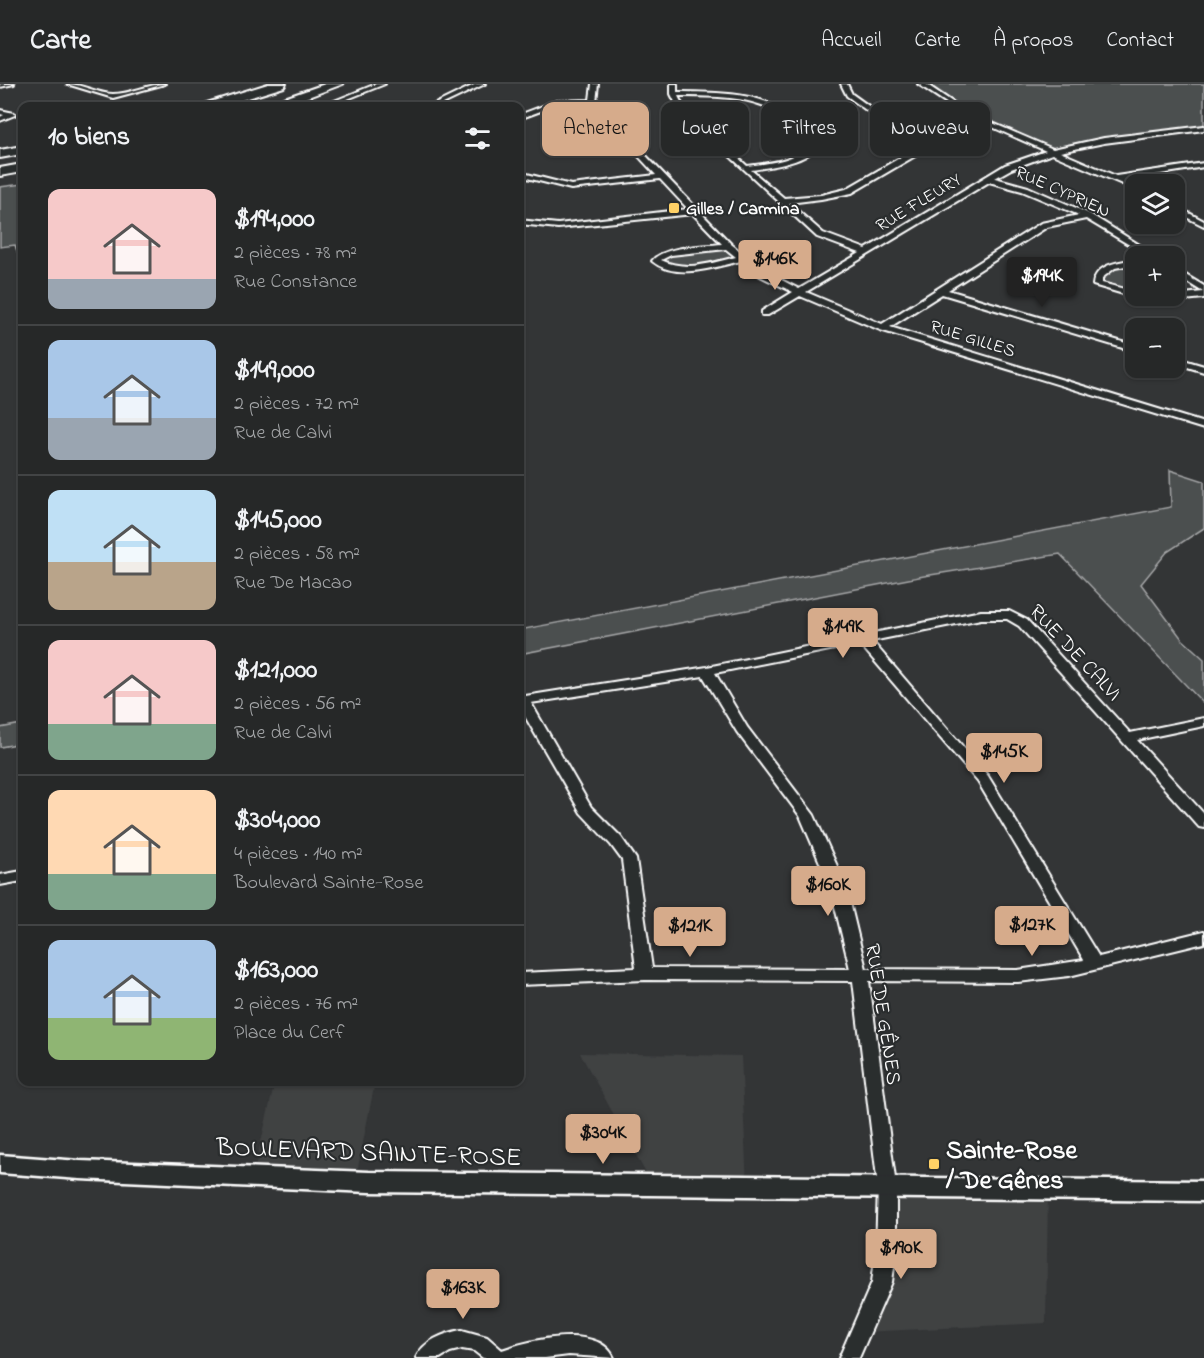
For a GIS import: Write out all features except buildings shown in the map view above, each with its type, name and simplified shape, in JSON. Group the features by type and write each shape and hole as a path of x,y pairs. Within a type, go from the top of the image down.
{"highway":[{"path":"224,102 280,84"},
{"path":"285,102 337,84"},
{"path":"0,154 18,151"},
{"path":"0,172 18,169"}],"street":[{"path":"0,85 11,84"},
{"path":"70,84 103,95 116,96 162,84"},
{"path":"335,102 382,84"},
{"path":"443,102 482,84"},
{"path":"593,102 595,84"},
{"path":"674,84 674,94 680,107 781,201 820,235 866,252"},
{"path":"781,201 849,191 919,150 916,144 849,95 843,84"},
{"path":"921,84 965,113 1125,183"},
{"path":"674,94 727,95 763,101 787,114 817,140 815,146 806,152 776,165 745,168"},
{"path":"524,115 542,108"},
{"path":"0,112 11,115 0,119"},
{"name":"RUE FLEURY","path":"765,313 1008,167 1050,152 1116,139 1204,128"},
{"name":"RUE GILLES","path":"641,156 728,246 763,274 799,292 883,328 1204,426"},
{"path":"1115,179 1204,165"},
{"path":"524,175 571,187 661,177"},
{"name":"RUE CYPRIEN","path":"988,179 1025,189 1087,216 1136,246"},
{"path":"524,223 558,226 694,212"},
{"path":"1185,213 1204,224"},
{"path":"883,328 1044,225 1087,216"},
{"path":"728,246 670,253 659,257 656,261 664,266 680,269 701,268 743,258"},
{"path":"1125,263 1112,266 1098,277 1097,285 1125,292"},
{"path":"1185,277 1204,290"},
{"path":"941,291 1125,346"},
{"path":"1185,297 1204,295"},
{"path":"1185,363 1204,369"},
{"name":"RUE DE CALVI","path":"524,700 707,671 981,615 1010,615 1023,623 1204,823"},
{"path":"863,639 982,779 1095,964"},
{"name":"RUE DE GÊNES","path":"707,671 742,729 807,816 837,885 860,976 887,1186 886,1251 882,1282 849,1358"},
{"path":"524,705 586,810 616,841 629,859 645,975"},
{"path":"1126,738 1204,722"},
{"path":"0,880 18,877"},
{"path":"524,979 645,975 1018,976 1069,970 1204,937"},
{"name":"BOULEVARD SAINTE-ROSE","path":"0,1164 80,1170 369,1182 1204,1191"},
{"path":"426,1358 445,1343 463,1339 481,1343 491,1350 496,1358"},
{"path":"506,1358 569,1345 595,1350 604,1358"}],"shaded area":[{"path":"921,84 1204,84 1204,128 1116,139 1050,152 990,124 990,102 948,102"},
{"path":"18,185 18,254 15,245 0,247 0,187"},
{"path":"728,246 743,258 701,268 664,266 659,257"},
{"path":"1125,263 1125,292 1097,285 1098,277 1112,266"},
{"path":"1170,470 1204,481 1204,528 1167,552 1141,584 1182,639 1204,659 1204,704 1060,554 924,576 524,653 524,629 1171,507"},
{"path":"18,725 18,744 0,747 0,728"},
{"path":"580,1053 741,1056 747,1187 653,1186"},
{"path":"274,1086 374,1086 356,1177 254,1172"},
{"path":"887,1186 1048,1189 1046,1323 862,1332 882,1282"}],"place":[{"name":"Gilles / Carmina","path":"674,208"},
{"name":"Sainte-Rose / De Gênes","path":"934,1164"}]}
